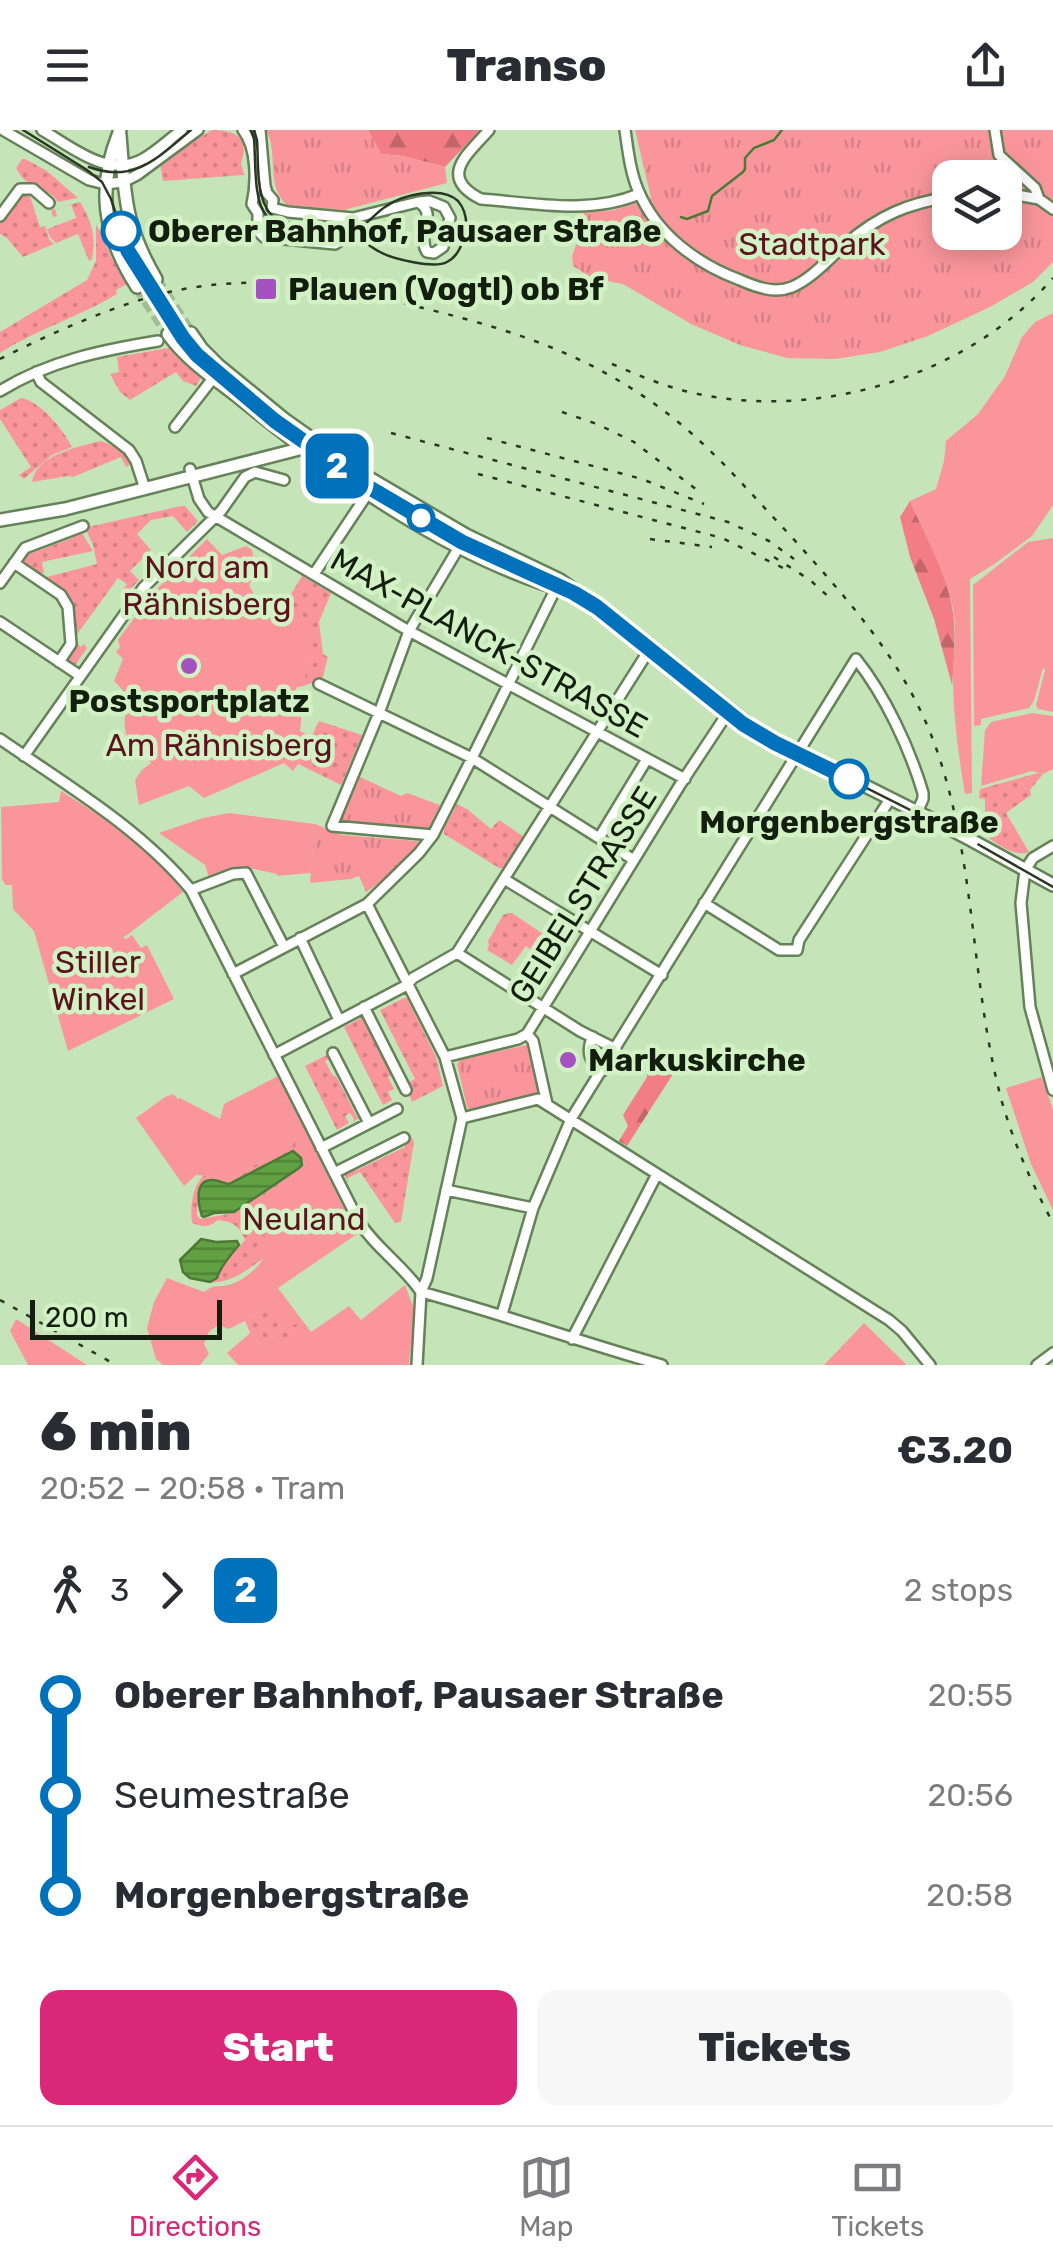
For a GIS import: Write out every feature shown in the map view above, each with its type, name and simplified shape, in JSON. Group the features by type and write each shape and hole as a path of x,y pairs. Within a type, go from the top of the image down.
{"main road":[{"path":"120,131 107,165 109,228 137,287"},
{"path":"120,131 131,228 156,279"},
{"path":"191,334 218,365 284,419 305,444 368,493 580,594 616,618 758,732 1053,885"},
{"path":"163,338 276,428 384,487 463,541"},
{"path":"267,450 276,438 276,428"},
{"path":"0,516 65,510 267,450 305,444"},
{"path":"190,473 305,444"}],"street":[{"path":"4,130 89,180 105,184 123,182 198,130"},
{"path":"42,130 107,165 122,166 146,157 182,130"},
{"path":"243,130 252,147 252,204 264,214 272,208"},
{"path":"260,130 272,208"},
{"path":"489,130 458,166 462,185 481,199 586,207 639,194"},
{"path":"625,130 639,194 666,232 696,259 758,288 781,291 804,281 881,219 932,200"},
{"path":"996,130 999,156 1035,188 1039,198"},
{"path":"0,216 20,189 33,190 48,203"},
{"path":"254,198 267,194"},
{"path":"1022,196 1039,198 1053,209"},
{"path":"272,208 348,218 418,202 436,202 448,213 449,223 438,252 427,252 423,246 428,211 418,202"},
{"path":"258,212 256,224 264,237 329,244 344,238 348,218"},
{"path":"0,391 36,372 86,355 163,338"},
{"path":"36,372 41,382 134,455 144,486"},
{"path":"174,427 214,377"},
{"path":"24,756 142,588 215,516 247,475 255,472 284,480"},
{"name":"MAX-PLANCK-STRASSE","path":"190,473 203,507 215,516 408,630 685,778"},
{"path":"314,574 368,493"},
{"path":"0,583 25,548 83,526"},
{"path":"433,835 332,826 380,713 408,630 463,541"},
{"path":"14,563 66,602 71,644 59,662"},
{"path":"234,974 368,904 433,835 558,584"},
{"path":"0,622 79,675"},
{"path":"274,1055 408,985 413,978 458,952 651,647"},
{"path":"502,1314 533,1208 571,1119 856,659 877,689 909,753 923,793 917,812"},
{"path":"318,684 472,758 634,860"},
{"name":"GEIBELSTRASSE","path":"445,1057 527,1034 729,711"},
{"path":"0,739 125,828 176,871 191,890 358,1220 371,1240 421,1292 662,1365"},
{"path":"598,838 646,759"},
{"path":"704,903 779,950 797,950 890,799"},
{"path":"1053,846 1033,858 1026,869 1021,903 1030,1007 1049,1060 1053,1090"},
{"path":"191,890 240,872 250,876 284,947"},
{"path":"504,879 662,975"},
{"path":"368,904 445,1057 462,1118 421,1292 417,1365"},
{"path":"300,938 339,1020"},
{"path":"458,952 616,1049"},
{"path":"364,1007 406,1090"},
{"path":"527,1034 547,1104"},
{"path":"593,1037 590,1056 594,1066 602,1070"},
{"path":"333,1053 369,1123"},
{"path":"462,1118 538,1099 889,1320 930,1365"},
{"path":"321,1148 397,1109"},
{"path":"334,1173 404,1138"},
{"path":"572,1339 658,1174"},
{"path":"446,1190 533,1208"},
{"path":"1037,1365 1053,1353"}],"green space":[{"path":"212,130 234,134 242,141 244,175 163,181 160,163 189,140"},
{"path":"266,130 368,130 381,154 445,167 447,183 344,210 287,205 276,188"},
{"path":"368,130 480,130 445,167 381,154"},
{"name":"Stadtpark","path":"635,130 1053,130 1053,262 1033,282 990,307 928,336 880,352 835,359 787,358 740,345 691,324 623,284 592,278 573,266 572,256 584,213 614,210 651,198"},
{"path":"22,159 47,171 78,198 58,202 27,182 16,168"},
{"path":"19,191 35,194 30,196 40,227 45,226 54,244 23,257 0,234 0,222"},
{"path":"80,202 90,223 94,243 89,261 78,234 56,243 47,229 76,218 71,204"},
{"path":"96,225 129,283 103,302 0,353 0,332 87,280 96,261"},
{"path":"1053,313 1053,505 1032,536 970,579 972,793 965,794 954,700 953,609 940,567 910,501 936,489 946,441 978,414 1005,376 1022,337 1035,322"},
{"path":"172,348 202,376 196,386 183,381 176,372 130,400 120,392 110,374 119,372 117,357"},
{"path":"21,398 36,404 50,417 72,447 52,455 24,479 19,475 31,467 0,419 0,410"},
{"path":"100,441 118,449 132,463 126,467 121,457 73,477 32,482 49,459"},
{"path":"910,501 936,556 950,598 954,631 952,685 900,517"},
{"path":"181,506 198,521 187,532 173,516 151,520 137,534 151,550 130,571 139,580 127,593 123,590 127,584 118,578 73,640 87,648 76,664 65,660 72,645 64,597 67,593 43,578 97,564 88,527"},
{"path":"80,530 93,551 42,562 44,573 35,573 19,562 29,548 32,553 72,538 71,533"},
{"path":"1053,538 1053,712 1036,705 1043,668 1029,708 981,719 981,725 974,726 973,585 1028,542"},
{"path":"207,539 222,555 246,546 252,550 257,572 249,585 257,599 271,600 279,613 300,610 313,655 303,686 297,687 293,700 301,714 300,731 311,737 293,771 284,763 204,798 189,786 139,805 135,780 151,763 132,746 126,734 127,695 114,681 123,659 116,652 120,647 118,640 152,594"},
{"path":"302,576 331,593 319,622 323,654 328,657 322,680 303,686 312,662 271,600 284,606"},
{"path":"1032,713 1053,716 1053,769 981,786 985,730 991,722"},
{"path":"319,721 362,735 341,785 298,764"},
{"path":"1043,774 1030,790 1031,795 1006,813 1029,852 1011,851 982,834 980,814 985,814 985,799 979,798 980,789"},
{"path":"358,776 401,796 407,793 440,805 430,829 341,823 339,816"},
{"name":"Stiller Winkel","path":"61,791 143,848 183,892 123,938 132,935 141,948 147,945 174,999 68,1051 34,931 13,909 12,885 2,880 1,807 59,802"},
{"path":"457,804 491,829 499,820 524,837 503,868 444,834"},
{"path":"229,813 315,824 311,873 277,876 244,867 209,878 205,865 159,833"},
{"path":"315,824 342,835 421,843 392,874 366,892 359,876 310,883"},
{"path":"512,913 549,938 532,950 526,946 512,965 487,950 503,915"},
{"path":"404,998 436,1057 443,1086 412,1102 405,1084 415,1079 380,1010"},
{"path":"367,1015 396,1073 388,1077 394,1089 388,1092 392,1100 383,1105 344,1027"},
{"path":"527,1045 540,1090 537,1095 471,1111 457,1064 460,1060"},
{"path":"327,1055 329,1059 325,1061 333,1076 357,1117 363,1115 364,1120 353,1122 350,1113 345,1116 349,1123 337,1130 305,1066"},
{"path":"645,1056 673,1074 627,1146 619,1141 628,1126 623,1115 647,1077 647,1071 640,1065"},
{"name":"Neuland","path":"278,1076 357,1234 278,1288 311,1332 349,1306 361,1320 405,1285 414,1309 409,1365 238,1365 227,1353 250,1333 265,1349 293,1333 298,1323 286,1328 267,1305 229,1329 218,1325 209,1332 204,1344 209,1354 200,1365 163,1365 156,1359 147,1328 154,1302 167,1278 204,1292 248,1275 263,1259 256,1247 267,1239 255,1221 241,1225 230,1216 308,1168 296,1152 295,1141 225,1183 221,1178 196,1175 184,1186 136,1118 173,1094 220,1119 224,1104"},
{"path":"1042,1077 1053,1110 1053,1210 1031,1164 1006,1088"},
{"path":"411,1136 414,1142 401,1222 395,1223 360,1172 348,1178 348,1183 344,1172 351,1167 355,1171 405,1147 403,1141"},
{"path":"296,1140 296,1152 229,1184 198,1194 200,1219 229,1214 303,1162 309,1168 230,1216 241,1224 255,1221 268,1240 263,1259 232,1279 210,1282 245,1240 238,1228 228,1222 218,1220 206,1226 192,1223 193,1198 199,1181 203,1176 222,1178 225,1183"},
{"path":"267,1305 299,1321 293,1334 265,1349 245,1321"},
{"path":"16,1319 87,1365 28,1365 10,1331"},
{"path":"864,1323 907,1365 824,1365"}],"shaded area":[{"path":"293,1151 301,1158 299,1168 234,1212 202,1216 199,1194 206,1181 229,1184"},
{"path":"201,1239 237,1241 239,1245 217,1278 210,1282 190,1278 183,1272 180,1260"}],"waterway":[{"path":"681,217 687,219 708,211 712,196 743,172 745,158 754,148 774,140 782,130"}],"tunnel":[{"path":"156,279 191,333"},
{"path":"137,287 168,334"}],"tram line":[{"path":"23,130 102,182 128,251 183,337 205,363 275,421 370,488 462,542 597,607 757,733 974,842 1053,887"},
{"path":"89,167 133,170 156,158 191,130"},
{"path":"251,130 259,200 273,222 293,229 347,233 386,255 413,262 441,264 451,259 462,244 465,214 458,201 442,194 401,199 355,229 279,222 262,196 254,130"},
{"name":"2","path":"121,231 128,251 183,338 197,355 275,421 370,488 462,542 597,607 757,734 849,779"}],"railway":[{"path":"612,364 698,394 746,400 843,394 891,382 980,341 1019,312 1053,278"},
{"path":"0,359 138,300 215,285 276,283 396,301 525,337 614,378 672,417 732,473 829,579 886,651 917,704 945,777 956,822 983,1009 1002,1102 1024,1164 1053,1223"},
{"path":"562,412 634,442 697,490"},
{"path":"391,433 728,522 769,541 794,559"},
{"path":"487,438 642,479 704,504"},
{"path":"478,474 722,538 783,568"},
{"path":"650,539 712,547"},
{"path":"774,557 831,599"},
{"path":"0,1300 116,1365"}],"place":[{"name":"Oberer Bahnhof, Pausaer Straße","path":"121,231"},
{"name":"Plauen (Vogtl) ob Bf","path":"266,289"},
{"name":"Postsportplatz","path":"189,666"},
{"name":"Morgenbergstraße","path":"849,779"},
{"name":"Markuskirche","path":"568,1060"}],"park label":[{"name":"Nord am Rähnisberg","path":"207,586"},
{"name":"Am Rähnisberg","path":"219,745"}]}
